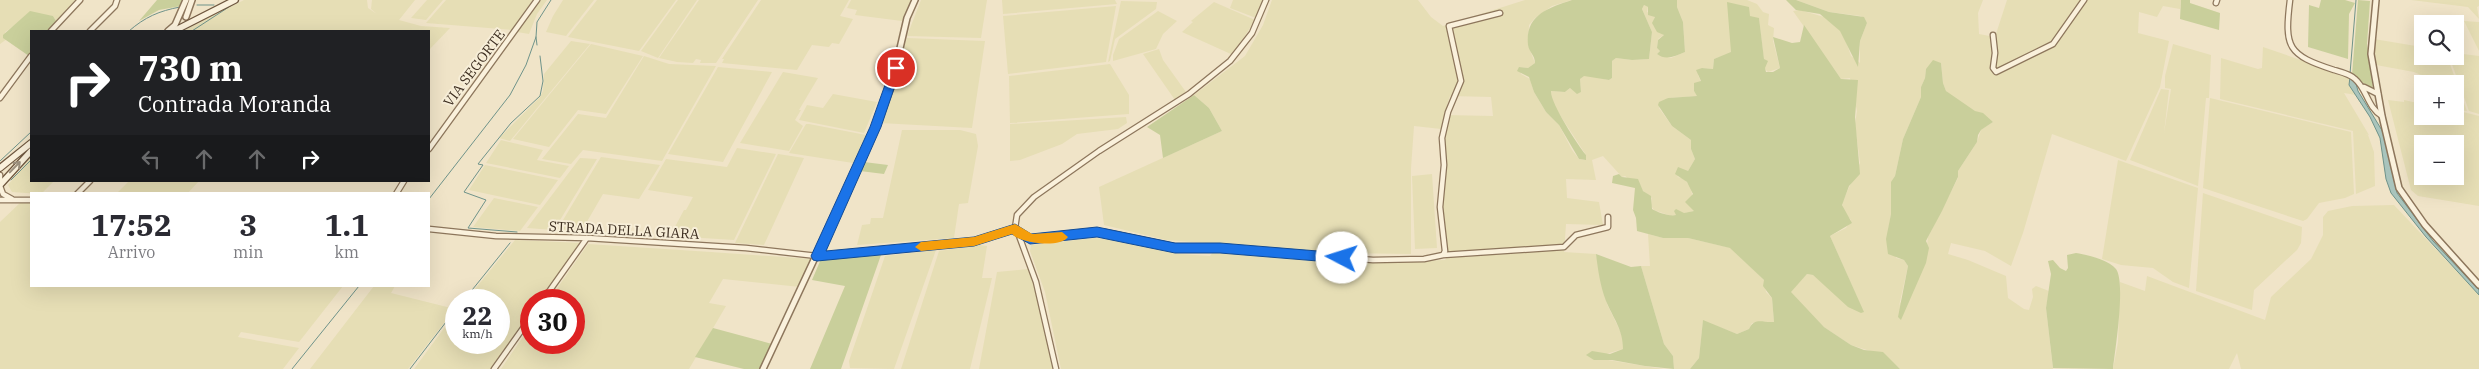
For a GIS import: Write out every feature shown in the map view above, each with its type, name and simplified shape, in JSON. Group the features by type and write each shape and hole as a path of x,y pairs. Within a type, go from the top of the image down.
{"main road":[{"path":"173,30 230,0"},
{"path":"173,30 235,0"},
{"path":"0,168 30,144"},
{"path":"0,185 30,152"}],"street":[{"path":"52,30 80,0"},
{"path":"91,30 115,6 117,0"},
{"path":"172,30 186,0"},
{"path":"186,17 192,0"},
{"name":"VIA SEGORTE","path":"430,148 537,0"},
{"path":"763,369 876,127 890,87 907,18 914,0"},
{"path":"1056,369 1036,282 1015,228 1015,218 1022,208 1094,153 1205,82 1231,61 1250,40 1266,0"},
{"path":"1993,35 1995,53 1993,68 1996,72 2053,44 2084,0"},
{"path":"2290,0 2286,21 2290,47 2294,53 2307,61 2354,77 2362,87 2376,113 2382,116"},
{"path":"2376,0 2371,54 2382,116 2392,150 2397,182 2404,197 2448,253 2479,286"},
{"path":"1443,254 1445,251 1440,207 1444,165 1442,138 1448,112 1461,81 1461,73 1449,26 1500,13"},
{"path":"0,98 30,57"},
{"path":"2362,87 2378,94"},
{"path":"0,174 0,185 4,196 15,200"},
{"path":"78,192 89,182"},
{"path":"0,200 30,200"},
{"path":"1018,233 1030,239 1105,232 1175,248 1220,248 1356,259 1415,259 1443,254 1564,247 1576,235 1609,227 1608,217"},
{"name":"STRADA DELLA GIARA","path":"430,229 496,236 586,238 746,248 817,256 974,242 1015,228"},
{"path":"551,289 586,238"},
{"path":"494,369 520,332"}],"shaded area":[{"path":"0,0 77,0 56,21 53,16 32,13 5,32 7,39 0,44"},
{"path":"244,0 367,0 368,8 377,14 371,9 372,0 415,0 399,20 421,26 450,28 430,49 430,30 185,30"},
{"path":"427,0 443,0 426,20 411,18"},
{"path":"446,0 533,0 512,30 426,23"},
{"path":"539,0 547,0 537,14 529,34 517,32"},
{"path":"563,0 594,0 566,36 546,32 553,16"},
{"path":"597,0 676,0 639,51 568,37"},
{"path":"678,0 697,0 658,58 641,51"},
{"path":"699,0 758,0 716,63 700,63 701,60 696,59 693,63 677,62 659,58"},
{"path":"761,0 849,0 840,16 853,19 839,44 832,43 829,47 812,45 797,70 722,63 724,59 722,59"},
{"path":"851,0 911,0 902,21 855,15 857,10 847,8"},
{"path":"921,0 987,0 981,38 907,36"},
{"path":"1002,0 1115,0 1117,4 1003,14"},
{"path":"1233,0 1263,0 1256,18 1230,8"},
{"path":"1272,0 1418,0 1431,17 1443,26 1525,0 1572,0 1552,6 1535,18 1529,25 1528,45 1535,63 1528,68 1519,67 1521,74 1530,79 1534,92 1546,112 1559,125 1572,150 1579,159 1585,160 1586,155 1550,97 1551,91 1565,92 1570,88 1577,93 1581,92 1580,79 1584,75 1609,80 1612,78 1612,61 1616,58 1632,60 1649,59 1652,32 1642,9 1644,5 1648,7 1647,12 1655,16 1653,25 1664,35 1658,39 1657,48 1660,51 1657,54 1671,58 1685,52 1683,22 1677,7 1677,0 1747,0 1757,4 1763,12 1769,14 1768,25 1774,28 1773,41 1780,68 1768,72 1765,69 1759,18 1731,53 1714,59 1713,69 1702,68 1698,75 1701,82 1694,91 1698,96 1668,98 1659,108 1672,126 1691,140 1691,149 1695,159 1688,171 1677,177 1683,178 1691,187 1694,211 1671,216 1654,210 1651,206 1652,198 1625,176 1622,177 1603,156 1592,160 1596,180 1566,179 1567,198 1599,202 1603,225 1566,224 1564,252 1596,254 1607,304 1623,337 1623,349 1606,354 1608,360 1663,369 1061,369 1045,292 1030,251 1031,245 1094,238 1109,239 1180,254 1210,256 1214,251 1220,250 1380,262 1445,260 1451,252 1443,254 1439,207 1442,166 1441,129 1414,126 1411,168 1411,254 1340,253 1166,240 1104,225 1099,187 1222,131 1209,108 1194,95 1245,56 1263,25","holes":["1450,96 1491,97 1493,116 1444,115"]},
{"path":"1796,0 1983,0 1978,13 1979,34 1995,37 2007,0 2181,0 2180,9 2163,6 2157,17 2139,12 2138,33 2169,41 2160,87 2126,161 2052,134 2023,233 2011,266 1985,251 1951,243 1948,254 2006,276 2008,298 2024,309 2029,310 2033,297 2032,289 2036,286 2049,291 2046,308 2053,369 1900,369 1886,356 1851,345 1824,327 1790,292 1807,274 1813,275 1831,290 1860,304 1830,236 1846,228 1851,220 1843,211 1842,203 1860,163 1855,124 1857,111 1850,78 1841,79 1793,11 1800,10 1824,17 1843,33 1851,56 1860,63 1860,41 1867,23 1861,16 1829,12","holes":["1941,63 1943,83 1946,91 1954,99 1993,122 1981,130 1977,142 1958,171 1958,178 1928,237 1927,245 1899,306 1908,266 1904,260 1896,258 1888,231 1891,214 1891,185 1895,176 1903,139 1921,97 1921,87 1926,69"]},
{"path":"2411,0 2479,0 2479,6 2477,7 2479,19 2468,7"},
{"path":"1121,1 1157,2 1156,9 1115,39 1110,61 1108,62"},
{"path":"1214,2 1255,20 1233,55 1182,32 1193,22 1191,21"},
{"path":"1116,6 1106,62 1008,74 1003,16"},
{"path":"1158,11 1177,21 1163,34 1156,49 1113,61 1113,55 1119,39"},
{"path":"2464,21 2479,22 2479,51"},
{"path":"907,38 985,41 972,128 880,123"},
{"path":"2374,39 2414,46 2414,65 2450,65 2454,75 2421,75 2376,65"},
{"path":"571,41 590,44 510,141 499,138 540,97 543,91 544,74"},
{"path":"591,44 643,56 606,114 578,110 549,147 513,139"},
{"path":"2173,44 2211,55 2209,98 2206,98 2198,186 2130,160 2161,89 2169,90 2164,133 2171,89 2165,88 2165,76"},
{"path":"2263,47 2350,77 2349,85 2356,95 2344,93 2369,135 2365,134 2368,135 2374,152 2375,186 2356,194 2353,131 2220,99 2221,58 2258,69 2262,68"},
{"path":"1159,49 1163,60 1186,92 1175,100 1143,54"},
{"path":"2464,54 2479,56 2479,114 2469,111 2464,97 2464,75 2456,75 2452,65 2464,65"},
{"path":"644,56 669,64 716,66 662,161 583,150 571,164 542,159 578,114 606,118"},
{"path":"1110,64 1129,95 1129,114 1010,123 1009,76"},
{"path":"718,67 772,72 723,162 668,154"},
{"path":"783,72 818,78 795,120 803,126 789,151 740,143"},
{"path":"833,94 877,102 864,133 799,120 807,105 823,108"},
{"path":"2210,98 2351,132 2354,194 2345,198 2319,203 2307,219 2303,221 2203,188"},
{"path":"2388,100 2414,102 2414,125 2464,125 2464,112 2479,116 2479,206 2418,196 2411,190"},
{"path":"1126,117 1127,123 1118,129 1077,134 1062,144 1020,160 1010,161 1010,124"},
{"path":"806,124 866,135 853,163 789,153"},
{"path":"902,130 960,130 976,134 978,146 968,203 959,204 954,238 857,245 862,225 870,224 871,218 883,218"},
{"path":"501,140 543,150 537,160 569,166 560,178 486,163"},
{"path":"737,148 776,154 734,240 670,236 693,197 648,190 666,159 727,167"},
{"path":"778,154 804,158 764,245 735,243"},
{"path":"601,157 660,165 639,199 603,194 581,232 557,230"},
{"path":"30,158 30,182 53,182 43,192 30,193 12,192 8,185"},
{"path":"580,158 597,159 554,230 527,228"},
{"path":"2118,160 2198,188 2189,288 2173,282 2153,268 2121,265 2102,259"},
{"path":"485,165 558,180 540,205 469,190"},
{"path":"1432,174 1437,248 1415,249 1412,176"},
{"path":"128,182 198,182 189,192 118,192"},
{"path":"2203,193 2302,227 2301,243 2297,250 2254,290 2252,310 2196,291"},
{"path":"494,198 538,207 520,231 473,227"},
{"path":"21,202 30,203 30,287 342,287 299,342 241,332 238,337 299,348 283,369 0,369 0,222"},
{"path":"2394,205 2479,295 2479,369 2241,369 2237,353 2229,369 2113,369 2118,342 2120,282 2145,291 2147,276 2265,320 2271,297 2311,259 2323,235 2323,217 2328,211 2352,206"},
{"path":"1648,234 1663,238 1688,238 1731,248 1764,280 1766,292 1772,298 1774,322 1752,323 1749,329 1737,334 1703,321 1699,358 1690,369 1674,369 1673,356 1664,344 1641,266 1650,266"},
{"path":"515,240 582,243 549,289 520,289 520,330 510,344 510,289 475,289"},
{"path":"588,244 813,259 800,287 723,279 709,303 726,306 689,369 501,369 520,341 520,354 585,354 585,289 557,289"},
{"path":"980,245 987,246 982,278 992,278 970,369 901,369 939,251"},
{"path":"936,250 894,369 850,368 849,361 885,256"},
{"path":"1028,269 1037,294 1053,369 979,369 997,272"},
{"path":"373,287 394,287 391,293 445,306 445,322 408,369 310,369"},
{"path":"445,327 445,354 503,354 492,369 414,369"}],"green space":[{"path":"157,0 184,0 181,6 159,10 139,21"},
{"path":"1572,0 1677,0 1677,7 1683,22 1685,52 1671,57 1660,56 1657,54 1660,51 1657,48 1658,40 1664,35 1657,32 1652,23 1655,17 1648,15 1648,7 1644,5 1642,9 1652,32 1649,59 1632,60 1616,58 1612,61 1612,78 1609,80 1584,76 1580,79 1581,92 1577,94 1570,88 1565,92 1551,91 1559,113 1586,155 1586,160 1579,159 1559,125 1546,112 1534,92 1529,77 1517,71 1519,67 1528,68 1535,63 1528,45 1530,26 1534,20 1547,10"},
{"path":"1786,0 1796,0 1829,12 1864,17 1867,23 1860,41 1858,67 1840,31 1820,14 1796,10"},
{"path":"2181,0 2190,0 2190,3 2220,13 2219,30 2180,19"},
{"path":"2321,0 2345,0 2355,3 2349,14 2348,59 2308,47 2309,5 2319,8"},
{"path":"2358,0 2370,1 2367,44 2373,90 2352,75"},
{"path":"1727,2 1749,7 1750,16 1759,18 1764,59 1768,61 1765,68 1766,72 1773,72 1780,68 1773,37 1792,43 1800,42 1804,25 1841,79 1858,80 1855,117 1860,174 1849,186 1842,205 1852,223 1830,236 1864,312 1861,313 1848,307 1813,275 1807,274 1791,292 1824,327 1851,345 1864,350 1883,352 1900,369 1690,369 1699,358 1703,320 1737,334 1749,329 1751,325 1759,321 1774,322 1772,298 1763,286 1764,280 1730,248 1688,238 1663,238 1637,231 1633,210 1635,188 1612,183 1613,176 1619,174 1622,177 1638,179 1643,191 1651,196 1652,209 1660,213 1676,215 1674,211 1676,209 1684,213 1694,211 1685,202 1693,194 1687,182 1675,174 1678,167 1688,171 1695,159 1691,149 1691,140 1672,126 1658,105 1659,102 1668,98 1697,96 1694,91 1694,83 1701,81 1696,70 1702,68 1713,69 1714,59 1731,52"},
{"path":"30,11 53,16 56,21 49,30 30,30 29,56 3,38 3,35"},
{"path":"1933,60 1941,63 1943,83 1946,91 1975,111 1983,113 1993,122 1981,130 1977,142 1958,171 1958,177 1926,241 1929,248 1926,263 1901,320 1898,317 1908,266 1904,260 1888,254 1886,239 1891,214 1891,182 1895,176 1903,139 1921,97 1921,87 1926,69"},
{"path":"1194,95 1209,108 1222,131 1163,158 1160,135 1147,127"},
{"path":"864,162 888,165 884,174 860,171"},
{"path":"2076,253 2108,263 2116,269 2119,277 2120,302 2113,369 2053,368 2046,308 2051,274 2048,261 2053,260 2060,268 2066,271 2068,268 2067,255"},
{"path":"1596,254 1631,267 1641,266 1664,344 1673,356 1674,369 1612,360 1594,360 1586,355 1592,351 1610,354 1623,349 1619,330 1602,289"},
{"path":"881,255 841,369 810,369 845,286 812,280 821,259"},
{"path":"713,328 772,344 759,369 744,369 695,357"}],"water":[{"path":"2350,77 2355,80 2358,91 2383,132 2397,193 2433,241 2479,290 2479,295 2426,237 2391,193 2386,179 2380,138 2370,117 2349,85"}],"waterway":[{"path":"536,37 537,22 551,0"},
{"path":"2350,74 2356,0"},
{"path":"194,30 238,1"},
{"path":"197,5 214,5"},
{"path":"130,30 153,15 180,7"},
{"path":"430,198 510,95 526,65 536,37"},
{"path":"536,37 537,45"},
{"path":"517,232 468,228 486,200 464,192 483,165 478,164 511,123 540,96 543,81 540,56"},
{"path":"0,161 30,133"},
{"path":"11,180 30,161"},
{"path":"473,289 510,243"},
{"path":"292,369 358,287"},
{"path":"410,369 445,323"}],"slow traffic":[{"path":"921,247 974,242 1015,228 1018,233 1030,239 1062,237"}],"route":[{"path":"896,68 876,127 817,256 974,242 1015,228 1018,233 1030,239 1105,232 1175,248 1220,248 1342,258"}]}
